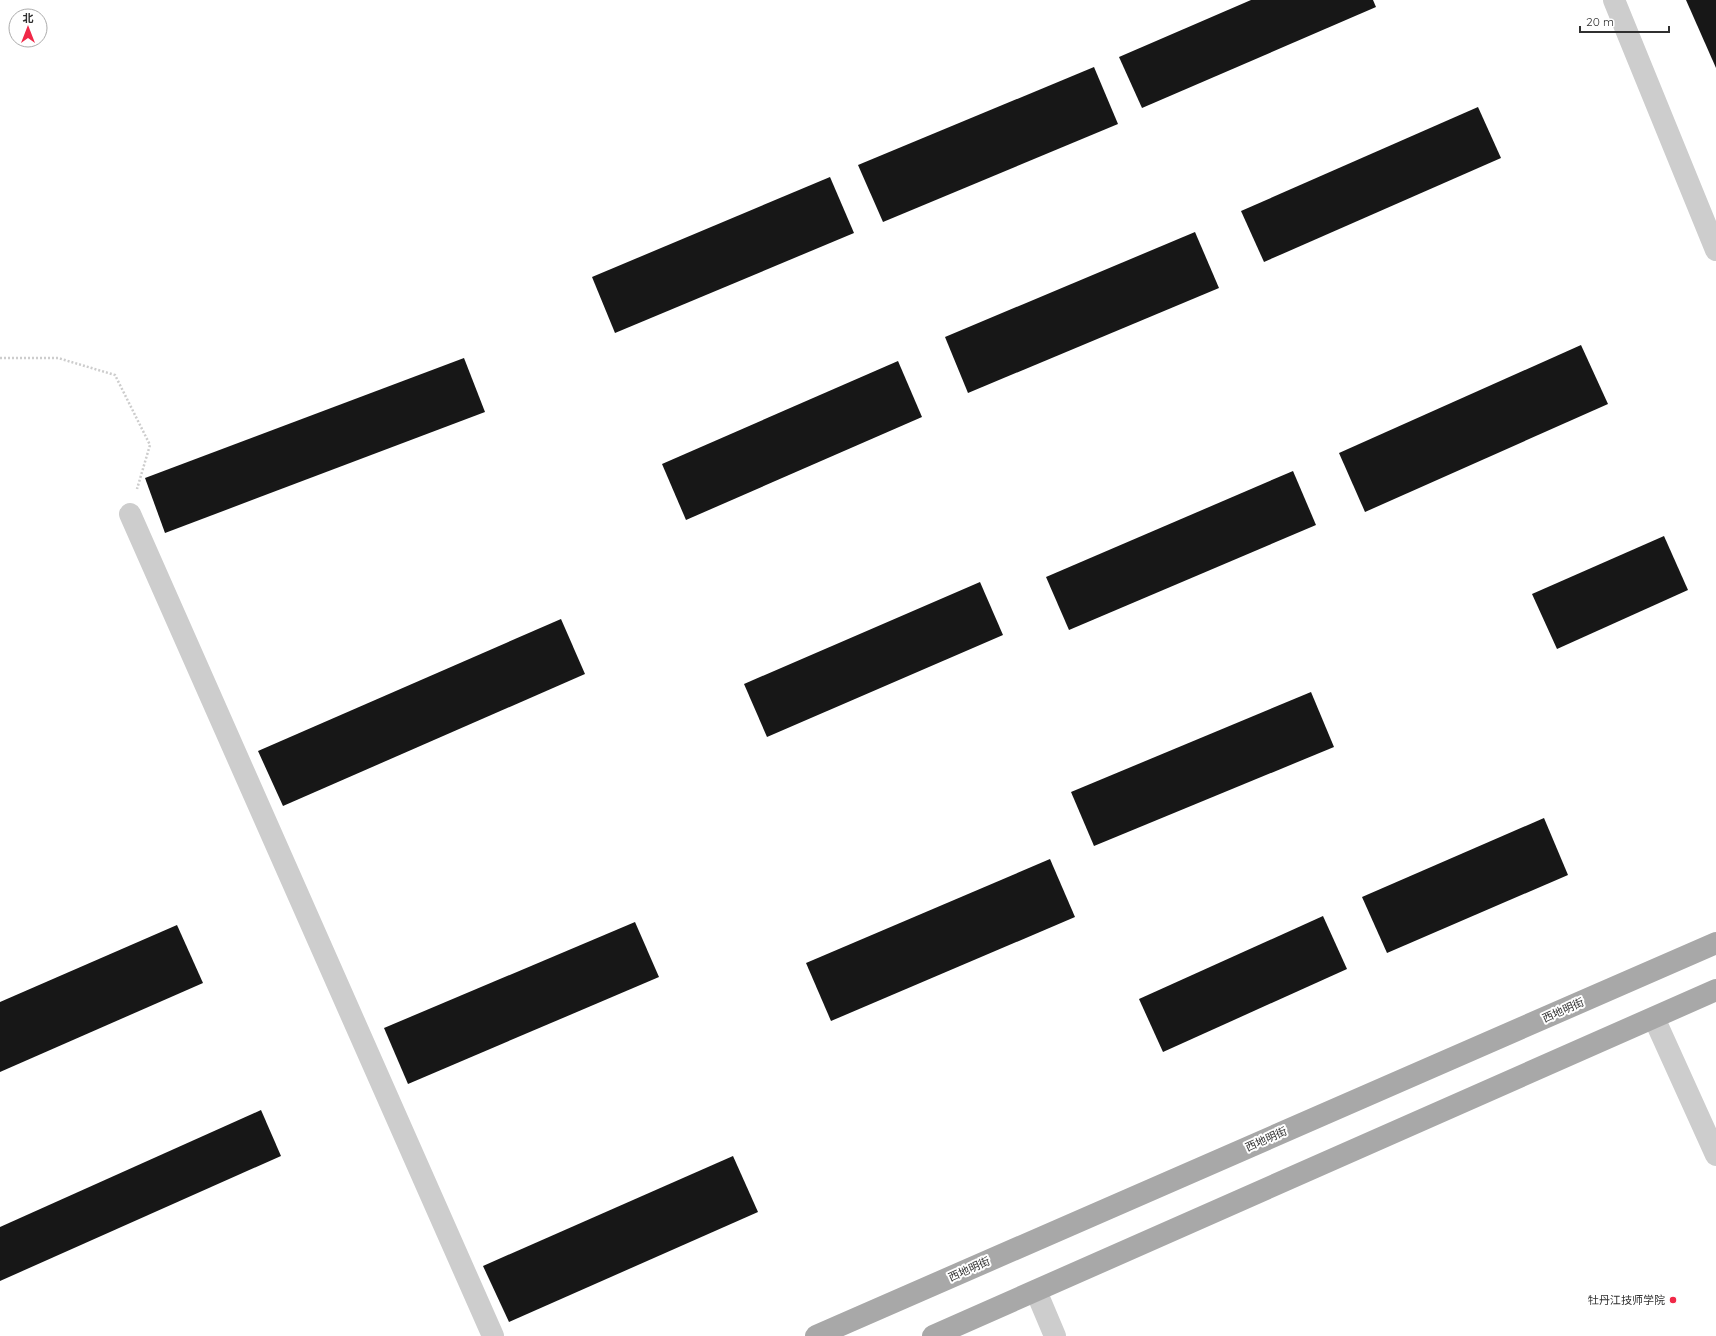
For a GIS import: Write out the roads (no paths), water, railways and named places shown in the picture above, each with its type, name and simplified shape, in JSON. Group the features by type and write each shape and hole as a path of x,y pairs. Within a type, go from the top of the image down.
{"main road":[{"name":"西地明街","path":"816,1336 1716,943"},
{"path":"933,1336 1716,990"}],"street":[{"path":"1614,0 1716,250"},
{"path":"130,514 493,1336"},
{"path":"1654,1018 1716,1156"},
{"path":"1036,1291 1055,1336"}],"place":[{"name":"牡丹江技师学院","path":"1673,1300"}]}
